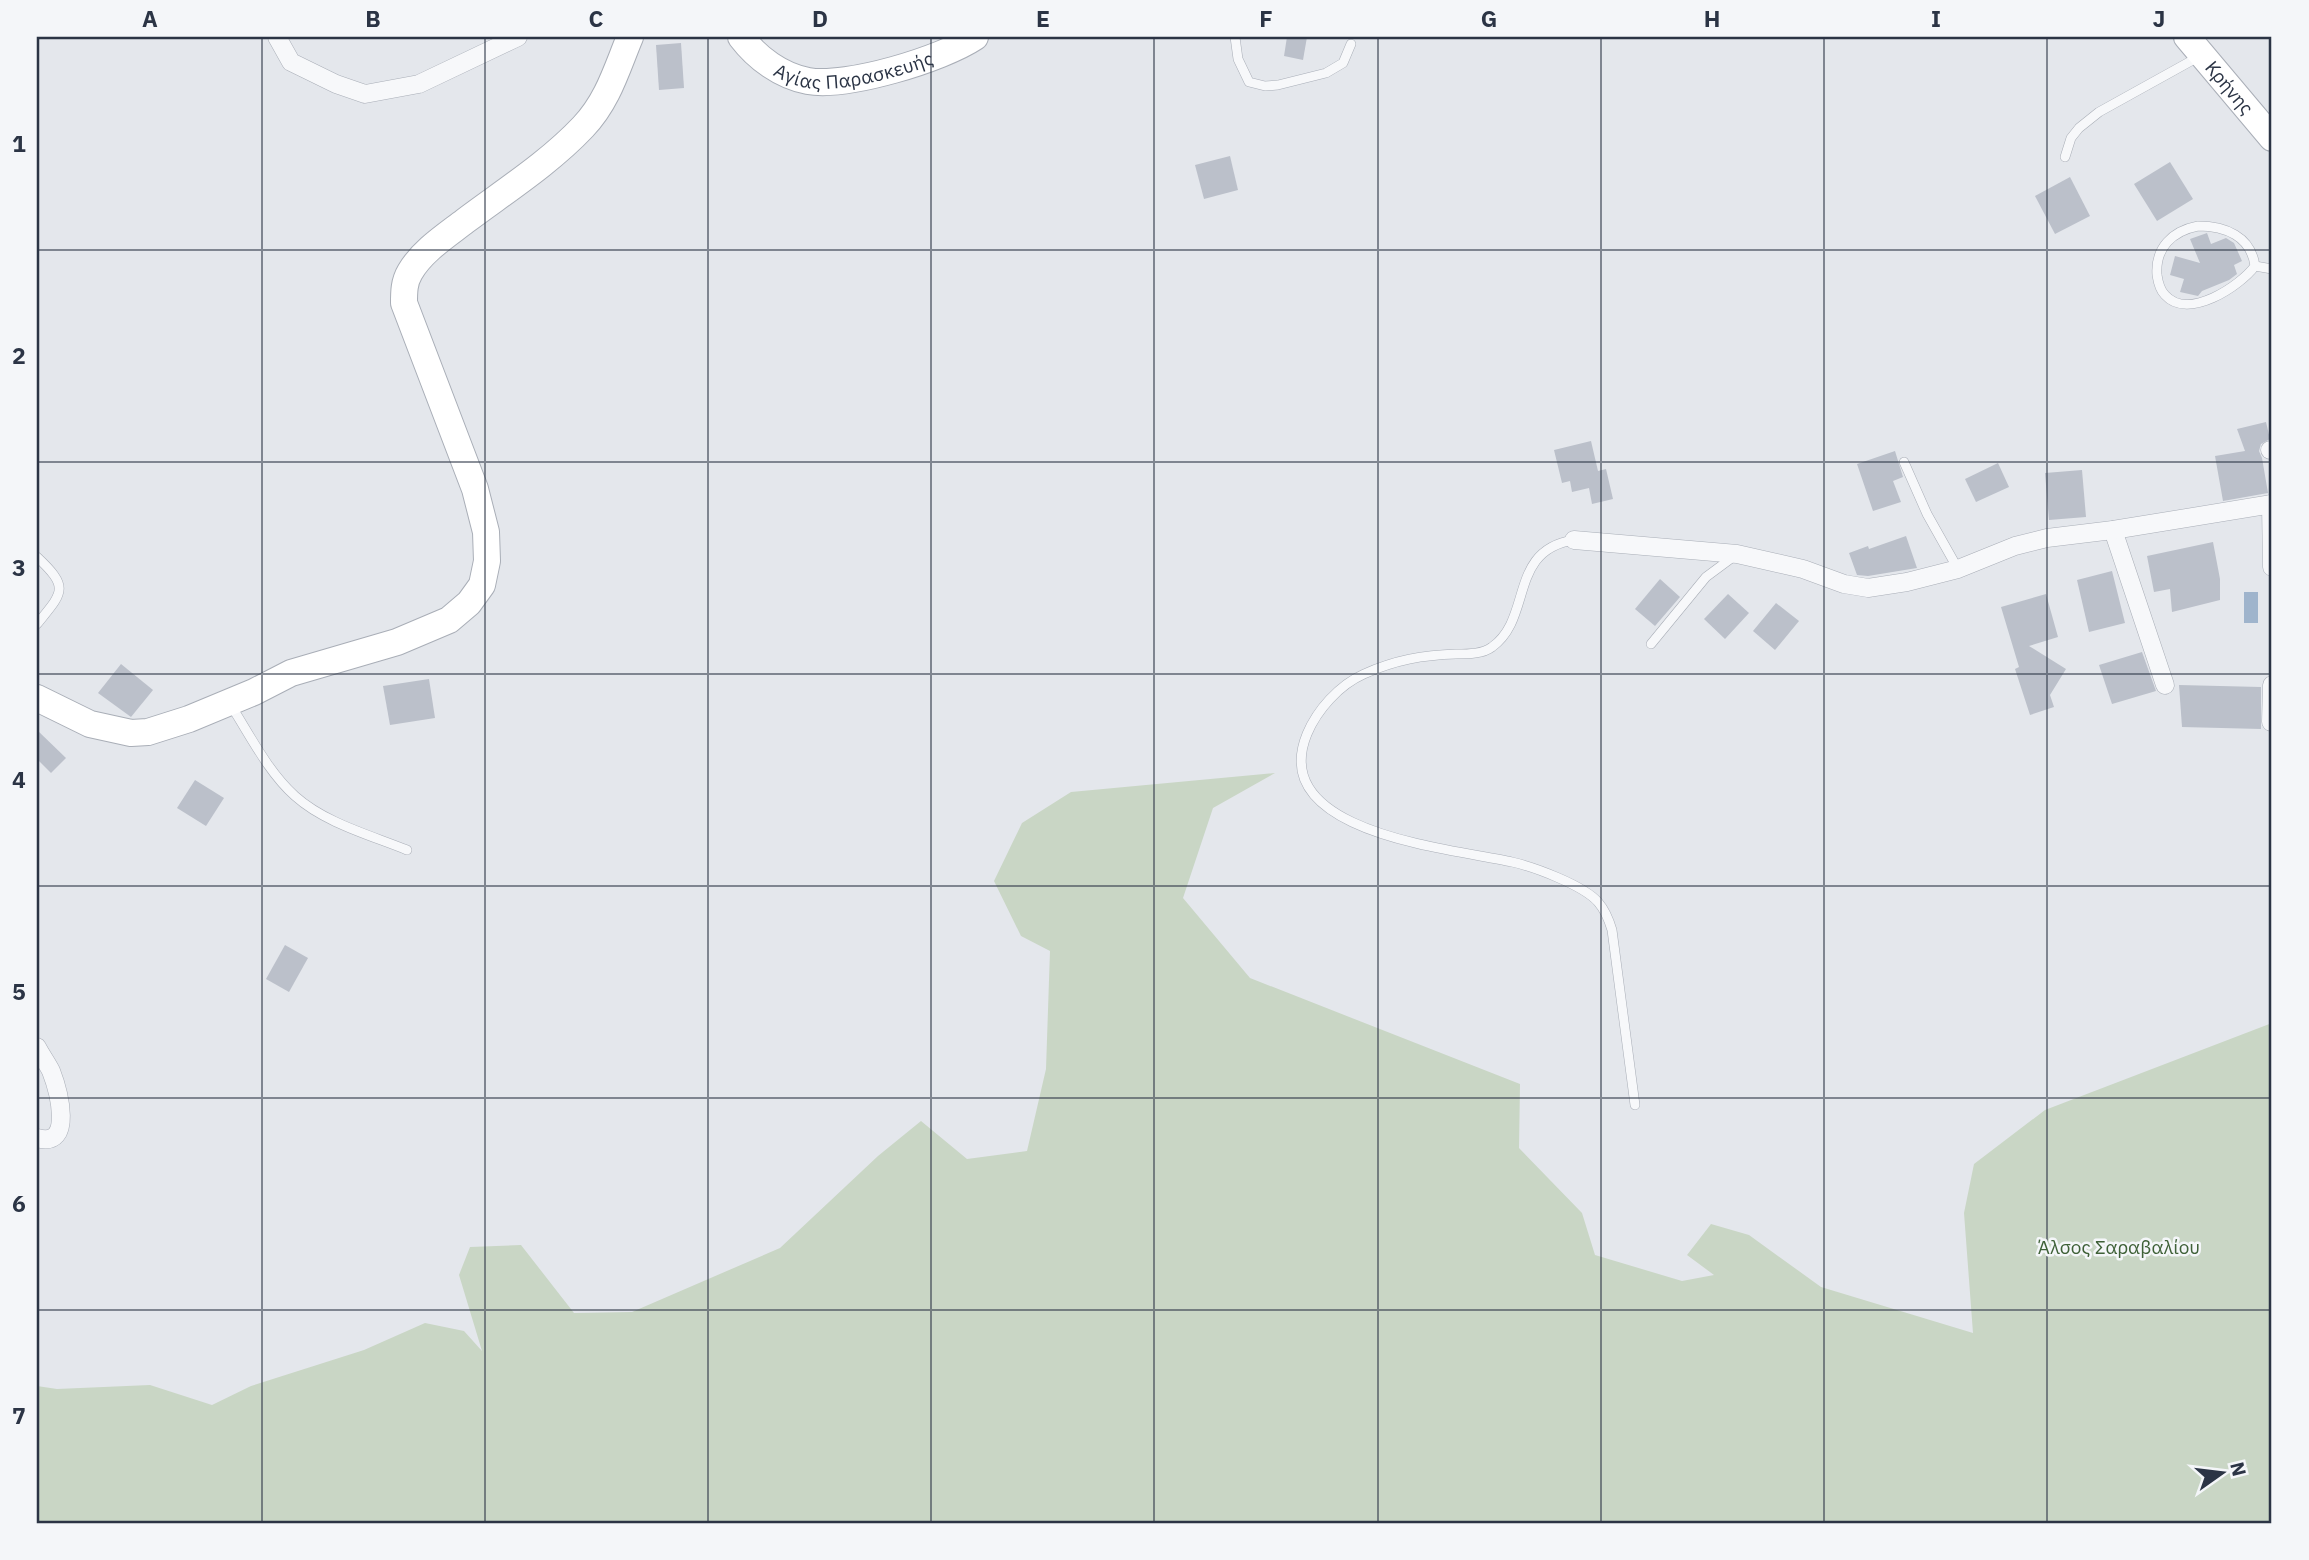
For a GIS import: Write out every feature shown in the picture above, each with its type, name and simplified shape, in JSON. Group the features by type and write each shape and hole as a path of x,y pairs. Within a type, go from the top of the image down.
{"street":[{"path":"277,37 291,62 336,84 365,94 419,83 518,37"},
{"path":"37,698 90,724 138,733 168,727 291,673 397,642 449,620 469,603 482,585 487,561 483,522 475,489 404,303 404,286 410,271 442,239 563,146 584,125 600,106 631,37"},
{"name":"Αγίας Παρασκευής","path":"741,37 759,57 775,68 810,82 830,82 871,75 915,63 966,39"},
{"name":"Κρήνης","path":"2194,46 2272,138"},
{"path":"1574,540 1737,554 1803,569 1844,584 1868,588 1908,582 1958,569 2015,546 2047,538 2272,504 2272,567"},
{"path":"2113,530 2165,685"},
{"path":"2271,722 2272,685"},
{"path":"37,1047 50,1068 58,1092 61,1122 59,1132 54,1138 37,1138"}],"lane":[{"path":"1235,37 1243,73 1249,82 1265,86 1334,70 1343,63 1350,44"},
{"path":"2065,157 2071,138 2079,128 2194,46"},
{"path":"2207,226 2223,229 2239,237 2251,252 2255,266 2228,290 2205,302 2192,304 2169,299 2164,295 2158,280 2157,266 2161,249 2170,238 2186,229 2207,226"},
{"path":"2255,266 2272,269"},
{"path":"1904,461 1927,514 1958,569"},
{"path":"1574,540 1560,542 1542,551 1530,568 1510,623 1501,639 1490,649 1471,654 1427,655 1391,662 1359,676 1333,696 1314,719 1305,738 1302,762 1309,786 1329,809 1346,820 1392,839 1515,863 1577,887 1597,900 1606,913 1612,930 1635,1105"},
{"path":"1651,644 1706,577 1737,554"},
{"path":"37,557 55,574 59,582 57,599 37,624"},
{"path":"229,702 267,762 295,796 323,815 407,850"}],"green space":[{"name":"Άλσος Σαραβαλίου","path":"1275,773 1213,808 1183,898 1250,978 1520,1084 1519,1148 1582,1213 1595,1255 1682,1281 1714,1275 1687,1255 1711,1224 1749,1235 1821,1287 1973,1333 1964,1213 1974,1164 2045,1110 2272,1023 2272,1523 37,1523 37,1386 57,1389 150,1385 212,1405 251,1386 364,1350 425,1323 464,1331 482,1351 459,1275 470,1247 521,1245 574,1313 632,1312 780,1248 878,1156 921,1121 967,1159 1027,1151 1046,1069 1050,951 1021,936 994,881 1022,823 1071,792"}],"water":[{"path":"2244,592 2258,592 2258,623 2244,623"}],"building":[{"path":"1287,37 1307,37 1303,60 1284,56"},
{"path":"681,43 684,88 659,90 656,45"},
{"path":"1230,156 1238,190 1204,199 1195,165"},
{"path":"2170,162 2193,199 2157,221 2134,184"},
{"path":"2070,177 2090,216 2055,234 2035,196"},
{"path":"2207,233 2211,244 2226,238 2234,243 2242,261 2234,265 2237,274 2202,291 2198,296 2180,292 2184,279 2170,275 2175,256 2200,263 2190,239"},
{"path":"2266,422 2270,439 2261,444 2259,451 2268,493 2223,501 2215,456 2245,451 2237,429"},
{"path":"1591,441 1598,471 1606,469 1613,499 1592,504 1589,488 1572,492 1570,481 1562,483 1554,450"},
{"path":"1895,451 1903,477 1893,481 1901,502 1873,511 1857,464"},
{"path":"1998,463 2009,487 1976,502 1965,479"},
{"path":"2082,470 2086,517 2049,520 2045,473"},
{"path":"1906,536 1917,568 1868,576 1857,575 1849,553"},
{"path":"2213,542 2220,579 2220,600 2172,612 2170,589 2154,592 2147,556"},
{"path":"2112,571 2125,623 2089,632 2077,580"},
{"path":"1660,579 1680,597 1655,626 1635,609"},
{"path":"1728,594 1749,613 1725,639 1704,619"},
{"path":"2046,594 2058,637 2029,646 2066,669 2050,695 2054,707 2030,715 2015,669 2019,667 2001,607"},
{"path":"1776,603 1799,621 1775,650 1753,631"},
{"path":"2142,652 2156,691 2112,704 2099,665"},
{"path":"121,664 153,690 131,717 98,693"},
{"path":"429,679 435,718 390,725 383,686"},
{"path":"2179,685 2261,687 2261,729 2182,727"},
{"path":"37,730 66,758 51,773 37,759"},
{"path":"195,780 224,798 206,826 177,808"},
{"path":"285,945 308,958 289,992 266,979"}]}
